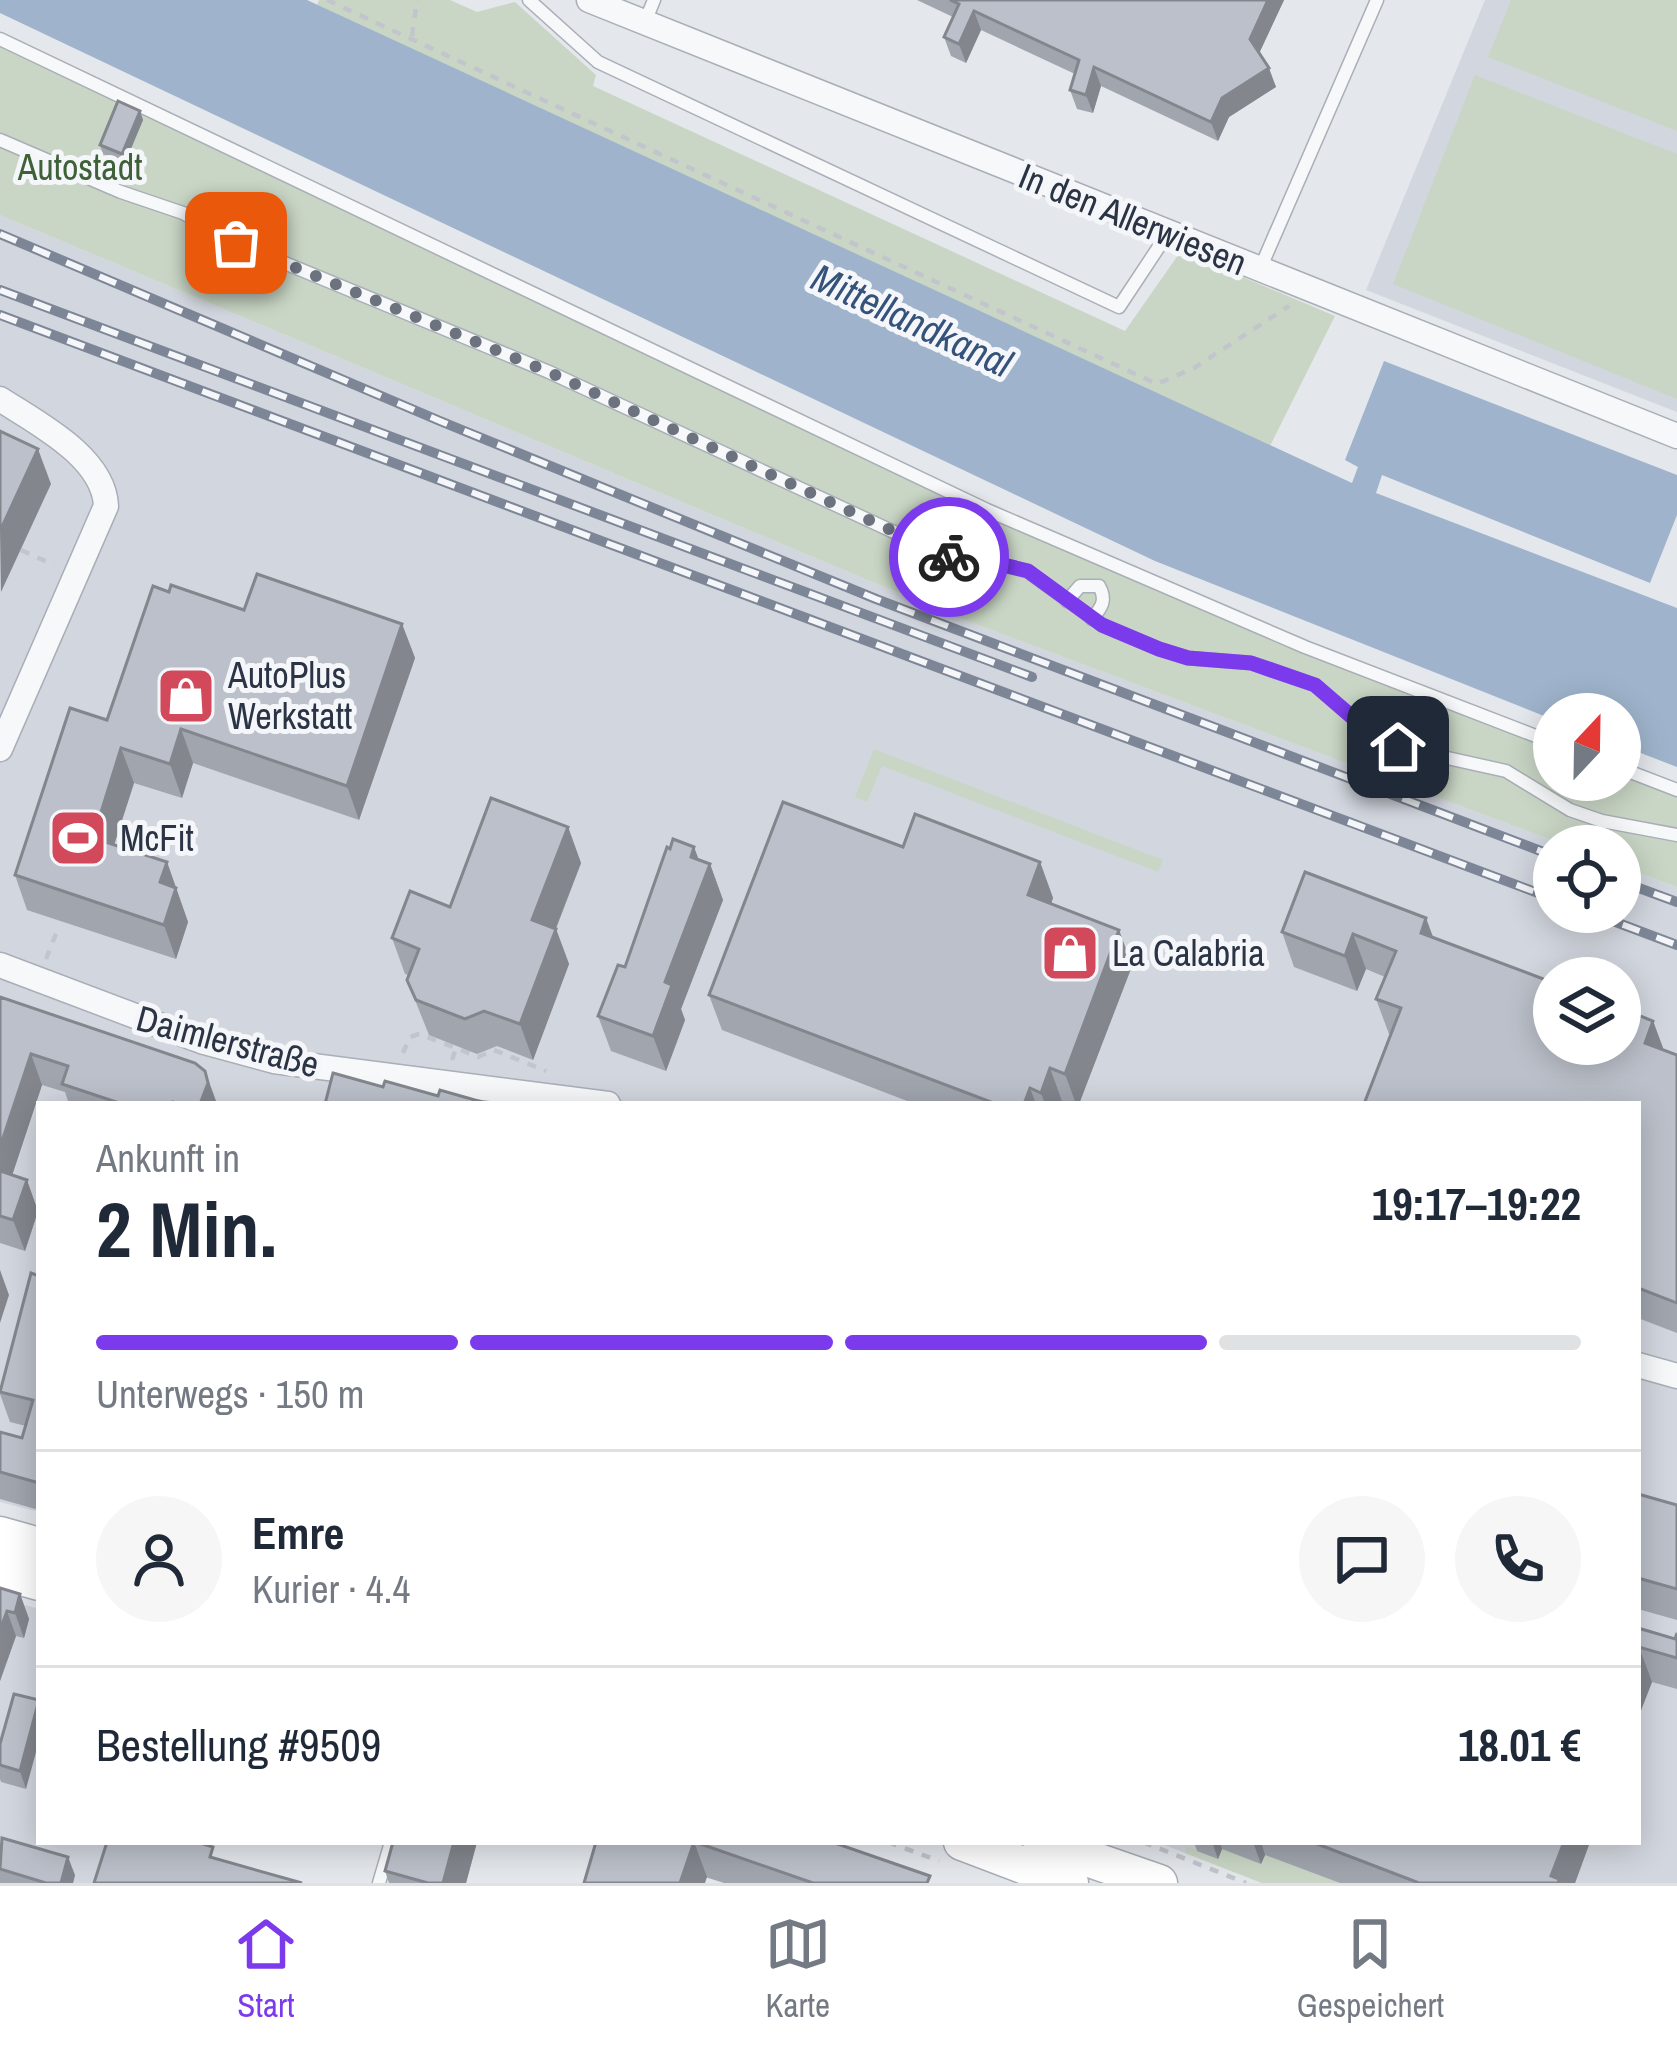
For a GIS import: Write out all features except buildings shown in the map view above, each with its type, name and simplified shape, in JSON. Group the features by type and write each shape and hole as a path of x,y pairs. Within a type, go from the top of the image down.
{"main road":[{"path":"0,1535 36,1545"},
{"path":"0,1571 36,1581"},
{"path":"971,1845 1049,1870 1159,1883"}],"street":[{"name":"In den Allerwiesen","path":"589,0 650,11 1168,233 1677,436"},
{"path":"0,399 91,468 105,491 106,506 0,748"},
{"name":"Daimlerstraße","path":"0,965 226,1048 274,1061 584,1101"},
{"path":"1641,1366 1677,1376"}],"lane":[{"path":"529,0 598,62 1119,307 1168,233"},
{"path":"1260,270 1377,0"},
{"path":"0,39 987,510 1305,647 1533,735"},
{"path":"0,140 183,213 236,243 549,372 963,563 1028,571 1092,619 1126,636 1188,658 1283,671 1315,685 1366,729 1398,747 1506,771 1570,810 1677,835"},
{"path":"1067,601 1080,586 1099,586 1102,606 1092,619"},
{"path":"1641,776 1677,790"},
{"path":"379,1883 390,1845"}],"path":[{"path":"327,0 1157,384 1194,368 1312,291"},
{"path":"411,38 417,0"},
{"path":"20,550 63,568"},
{"path":"37,980 57,931"},
{"path":"400,1078 403,1053 410,1037 419,1034 478,1057 494,1051 551,1073"},
{"path":"448,1084 456,1048"},
{"path":"1151,1845 1246,1883"}],"shaded area":[{"path":"1485,0 1677,0 1677,412 1366,290"},
{"path":"0,215 946,613 1533,833 1533,933 1641,933 1641,874 1677,887 1677,1883 1262,1883 1165,1845 1641,1845 1641,1101 36,1101 36,1511 0,1502"},
{"path":"0,1598 36,1608 36,1845 108,1845 99,1883 0,1883"}],"green space":[{"path":"319,0 450,0 477,12 515,2 596,75 593,86 1125,331 1181,251 1335,316 1269,448 317,5"},
{"path":"1511,0 1677,0 1677,131 1488,57"},
{"name":"Autostadt","path":"0,46 985,516 1302,653 1533,742 1533,801 1641,801 1641,783 1677,797 1677,887 1641,874 1641,825 1533,825 1533,833 946,613 0,215"},
{"path":"1475,75 1677,154 1677,399 1393,284"},
{"path":"874,749 1163,860 1158,872 882,766 867,802 855,797"},
{"path":"1187,1847 1218,1858 1222,1849 1265,1855 1340,1883 1262,1883 1185,1853"}],"water":[{"name":"Mittellandkanal","path":"0,0 307,0 1352,483 1358,467 1345,460 1384,361 1677,475 1677,515 1650,583 1382,475 1376,493 1677,608 1677,767 1641,753 1641,693 1533,693 1533,712 1155,561 0,13"}],"railway":[{"path":"0,234 876,599 1533,848"},
{"path":"0,290 1032,677"},
{"path":"0,315 1533,891"},
{"path":"1641,889 1677,902"},
{"path":"1641,932 1677,945"}],"way so far":[{"path":"236,243 549,372 949,557"}],"place":[{"name":"AutoPlus Werkstatt","path":"186,696"},
{"name":"McFit","path":"78,838"},
{"name":"La Calabria","path":"1070,953"}],"route":[{"path":"949,557 1028,571 1102,625 1159,649 1188,658 1283,671 1315,685 1366,729 1398,747"}]}
